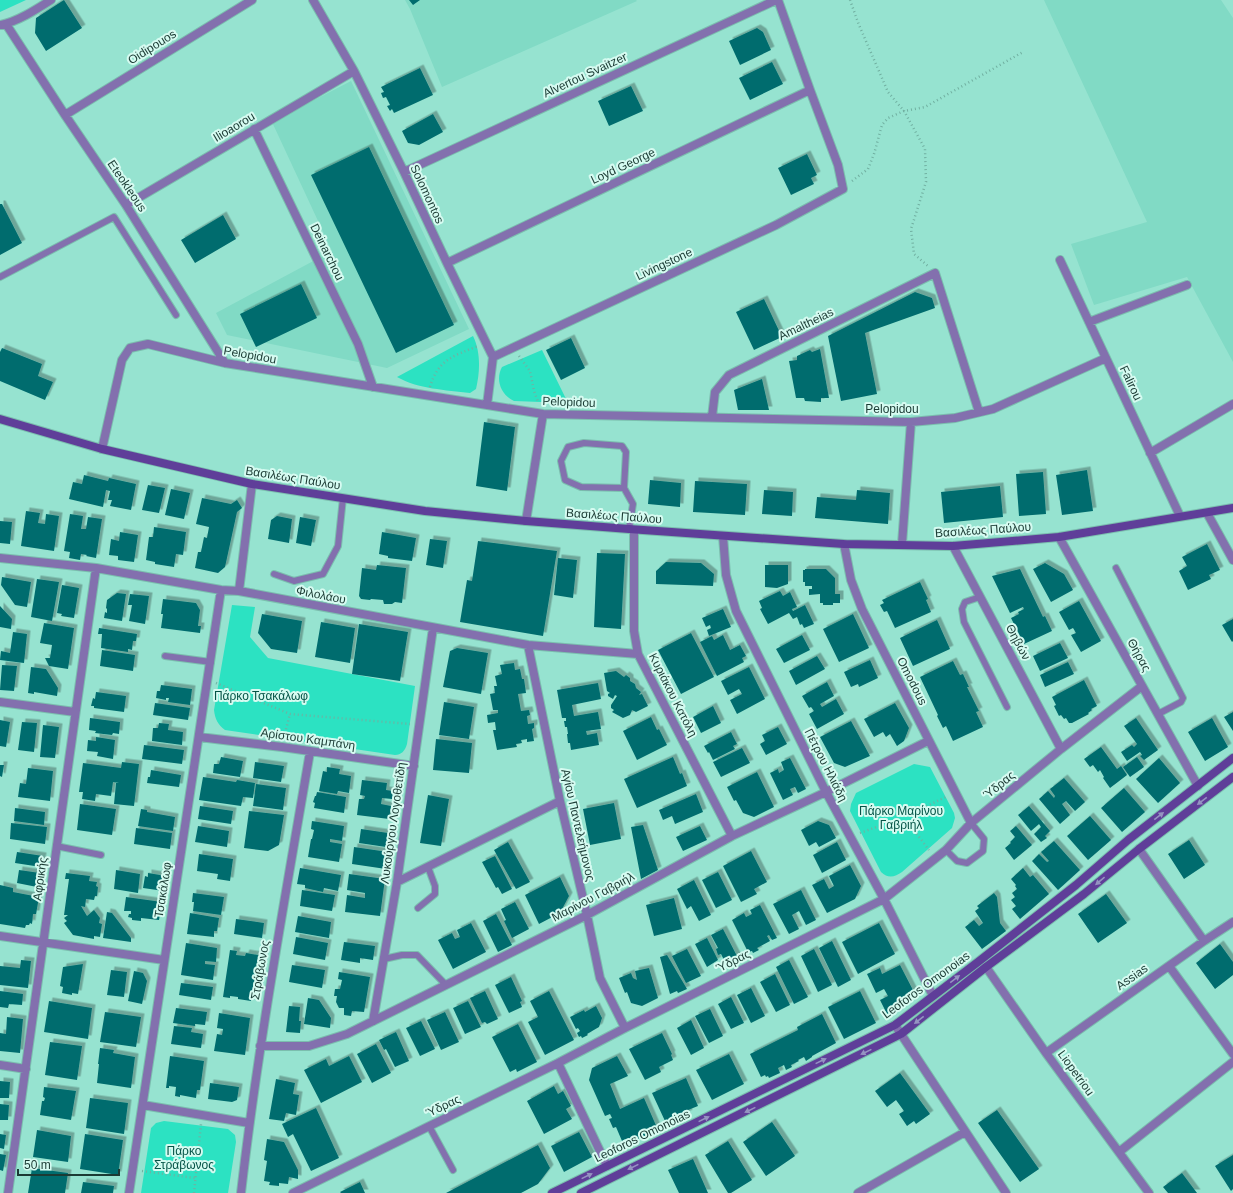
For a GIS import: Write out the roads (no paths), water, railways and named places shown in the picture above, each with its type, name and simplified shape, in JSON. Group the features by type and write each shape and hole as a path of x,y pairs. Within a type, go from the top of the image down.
{"main road":[{"name":"Βασιλέως Παύλου","path":"0,419 102,449 252,484 425,511 632,530 844,544 953,546 1059,537 1233,508"},
{"name":"Leoforos Omonoias","path":"552,1193 895,1025 1076,885 1128,840 1233,758"},
{"name":"Leoforos Omonoias","path":"581,1193 901,1034 986,967 1084,894 1139,849 1233,777"}],"street":[{"path":"3,24 38,9 51,0"},
{"name":"Oidipouos","path":"65,115 252,0"},
{"name":"Solomontos","path":"313,0 354,71 493,358"},
{"path":"777,0 810,90"},
{"name":"Alvertou Svaitzer","path":"404,172 777,0"},
{"name":"Eteokleous","path":"3,24 126,205 225,363"},
{"name":"Ilioaorou","path":"126,205 354,71"},
{"name":"Livingstone","path":"493,358 776,225 843,189 838,164 810,90"},
{"name":"Loyd George","path":"447,263 810,90"},
{"name":"Deinarchou","path":"254,129 358,344 374,387"},
{"name":"Falirou","path":"1060,260 1180,516"},
{"name":"Amaltheias","path":"712,417 715,392 729,375 935,274 979,412"},
{"path":"1089,322 1187,285"},
{"name":"Pelopidou","path":"102,449 122,360 130,348 148,344 225,363 542,414 911,422 955,418 993,409 1106,358"},
{"path":"487,405 493,358"},
{"path":"1150,453 1233,404"},
{"path":"526,521 542,414"},
{"path":"902,544 911,422"},
{"path":"239,591 252,484"},
{"path":"1206,513 1233,560"},
{"name":"Κυριάκου Κατόλη","path":"632,530 634,631 638,654 732,836"},
{"name":"Πέτρου Ηλιάδη","path":"723,536 726,575 736,611 826,792 884,899 932,996"},
{"name":"Θήρας","path":"1059,537 1198,786"},
{"name":"Omodous","path":"844,544 851,580 862,609 971,823"},
{"name":"Θηβών","path":"953,546 1061,749"},
{"name":"Φιλολάου","path":"0,558 96,568 221,590 239,591 528,645 638,654"},
{"name":"Αφρικής","path":"8,1193 96,568"},
{"name":"Τσακάλωφ","path":"130,1193 221,590"},
{"name":"Λυκούργου Λογοθετίδη","path":"373,1021 397,882 433,628"},
{"name":"Αγίου Παντελεήμονος","path":"528,645 560,801 587,915 600,978 625,1028"},
{"name":"Ύδρας","path":"293,1193 558,1063 884,899 946,850 971,823 1061,749 1142,686"},
{"path":"0,702 75,712"},
{"name":"Αρίστου Καμπάνη","path":"199,737 414,766"},
{"name":"Μαρίνου Γαβριήλ","path":"260,1046 309,1046 347,1034 587,915 732,836 826,792 928,741"},
{"name":"Στράβωνος","path":"241,1193 260,1046 310,752"},
{"path":"397,882 560,801"},
{"path":"1139,849 1204,941"},
{"name":"Assias","path":"1046,1053 1233,922"},
{"path":"0,936 43,941 164,960"},
{"path":"1169,966 1233,1054"},
{"name":"Liopetriou","path":"986,967 1046,1053 1149,1193"},
{"path":"895,1025 1006,1193"},
{"path":"1119,1152 1233,1062"},
{"path":"558,1063 607,1166"},
{"path":"0,1065 26,1069"},
{"path":"143,1105 249,1123"},
{"path":"858,1193 965,1132"}],"lane":[{"path":"0,277 114,218 176,315"},
{"path":"624,488 581,487 565,480 561,461 568,447 584,443 622,446 626,452 624,488 633,504 632,530"},
{"path":"274,574 294,581 323,574 338,546 343,498"},
{"path":"1116,568 1183,698 1181,702 1158,714"},
{"path":"980,597 965,602 962,609 964,622 1007,707"},
{"path":"165,656 211,662"},
{"path":"946,850 957,861 967,863 984,851 984,839 971,823"},
{"path":"56,846 101,855"},
{"path":"418,908 435,894 435,886 428,867"},
{"path":"384,959 402,955 417,955 446,985"},
{"path":"429,1126 453,1170"}],"park label":[{"name":"Πάρκο Τσακάλωφ","path":"261,696"},
{"name":"Πάρκο Μαρίνου Γαβριήλ","path":"901,818"},
{"name":"Πάρκο Στράβωνος","path":"184,1158"}]}
